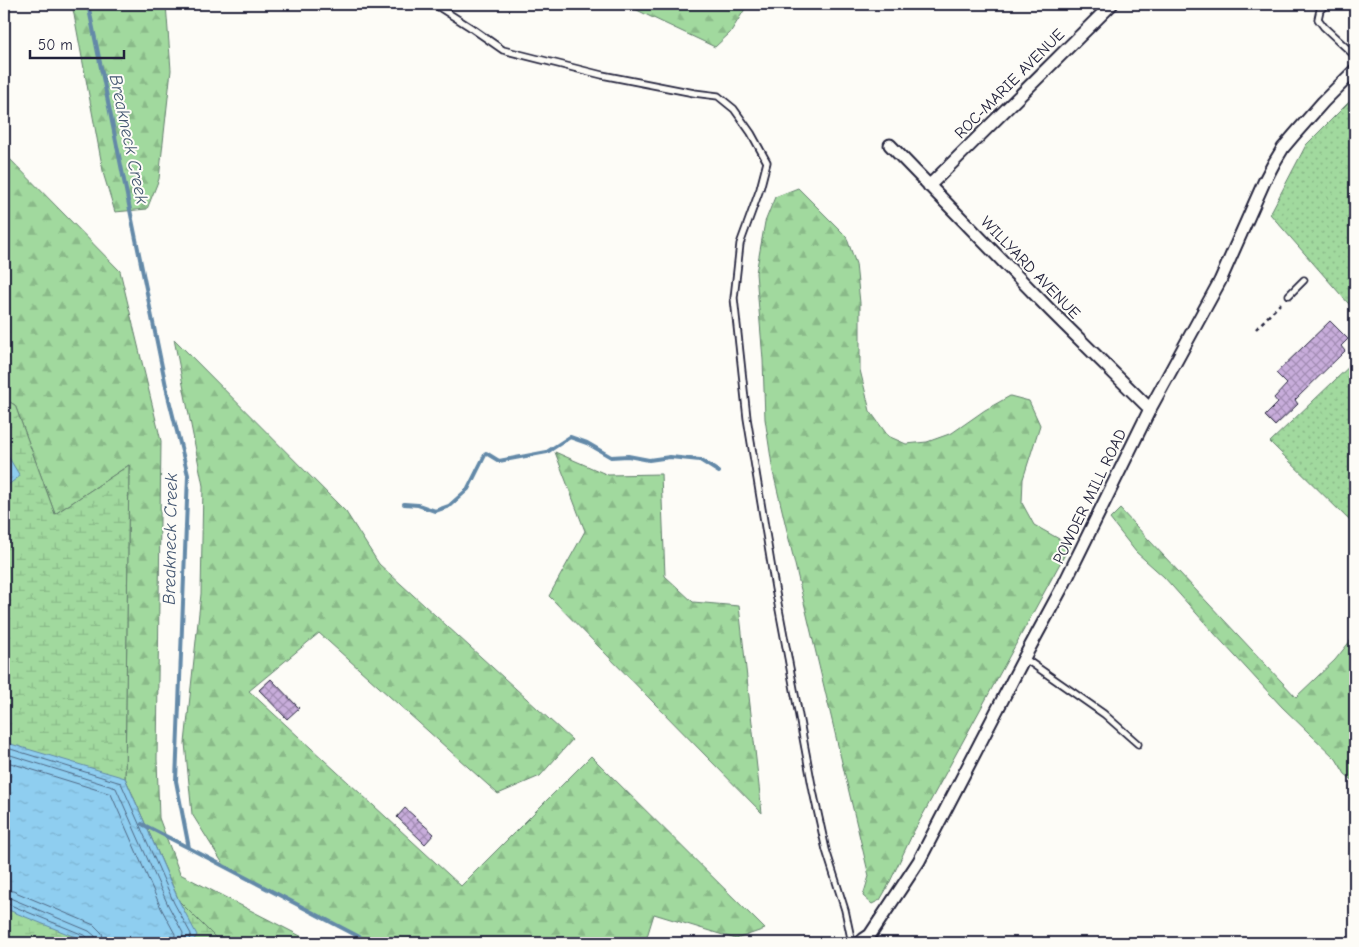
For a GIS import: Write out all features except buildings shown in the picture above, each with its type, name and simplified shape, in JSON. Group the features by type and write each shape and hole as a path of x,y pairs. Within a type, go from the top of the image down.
{"street":[{"name":"ROC-MARIE AVENUE","path":"929,186 1112,4"},
{"name":"POWDER MILL ROAD","path":"860,943 870,935 919,862 949,800 1064,584 1150,409 1220,281 1274,163 1283,148 1323,102 1355,70"},
{"name":"WILLYARD AVENUE","path":"890,145 1050,311 1150,409"}],"lane":[{"path":"434,4 503,50 602,74 694,93 718,96 734,109 751,133 767,162 760,189 740,244 734,298 747,418 775,588 813,791 826,850 845,910 852,943"},
{"path":"1326,4 1320,10 1318,18 1324,27 1355,56"},
{"path":"1289,295 1304,280"},
{"path":"1024,658 1104,714 1138,744"}],"path":[{"path":"1256,329 1289,295"}],"green space":[{"path":"72,4 166,4 171,70 159,179 147,209 115,212 104,176"},
{"path":"625,4 748,4 730,33 715,47"},
{"path":"1355,96 1355,311 1270,214 1306,145"},
{"path":"4,153 120,271 161,441 157,759 159,818 180,874 314,943 221,943 179,901 125,778 129,465 55,514 15,405 4,399"},
{"path":"798,188 846,236 856,264 860,303 860,370 870,411 888,436 906,444 927,442 952,433 985,410 1010,396 1029,401 1040,425 1023,479 1022,503 1034,525 1070,545 914,831 887,888 880,900 872,904 863,896 869,876 773,472 765,419 763,360 756,273 765,222 775,197"},
{"path":"174,339 346,512 379,564 572,740 540,776 498,794 319,633 249,691 461,886 591,756 765,929 736,939 654,914 645,943 371,943 225,867 192,814 185,743 201,594 203,486"},
{"path":"1355,361 1355,526 1270,442"},
{"path":"4,399 15,405 55,514 129,465 125,778 179,901 221,943 4,943"},
{"path":"555,452 608,475 661,474 665,576 693,602 739,606 762,813 549,596 585,531"},
{"path":"1120,509 1296,697 1335,660 1355,635 1355,782 1345,774 1336,759 1282,707 1164,577 1136,552 1110,519"}],"water":[{"path":"4,453 6,453 20,476 4,488"},
{"path":"4,742 125,778 179,901 197,935 192,943 90,943 6,909 4,910"}],"waterway":[{"name":"Breakneck Creek","path":"88,4 168,396 188,475 176,781 189,848 371,943"},
{"path":"404,504 418,505 435,511 449,506 468,489 486,453 499,461 547,452 570,437 587,443 611,457 628,456 649,460 670,457 700,460 719,472"},
{"path":"142,824 189,848"}]}
